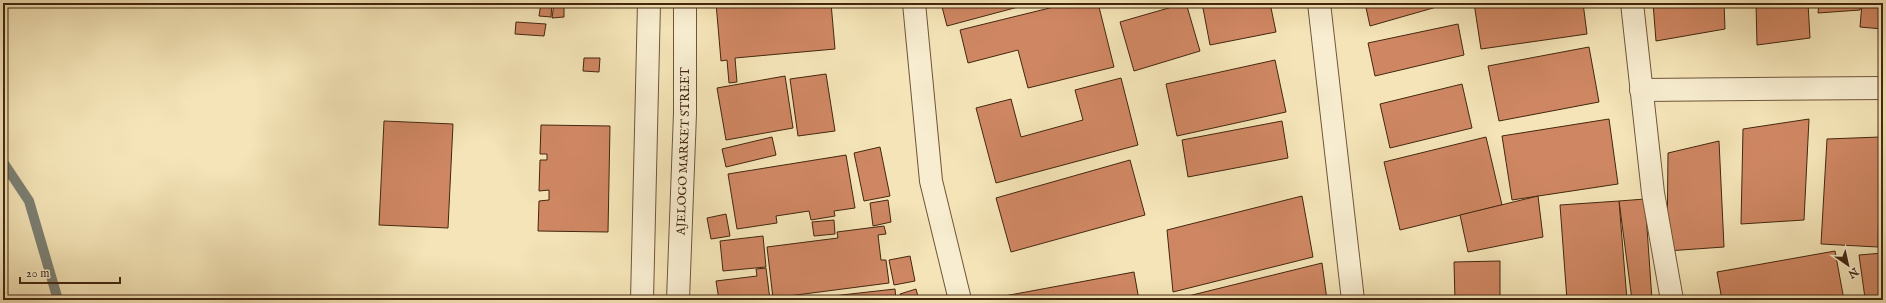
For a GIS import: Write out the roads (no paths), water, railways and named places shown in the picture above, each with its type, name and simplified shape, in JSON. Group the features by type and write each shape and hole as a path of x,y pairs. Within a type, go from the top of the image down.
{"street":[{"path":"642,300 649,3"},
{"name":"AJELOGO MARKET STREET","path":"678,300 685,113 685,3"},
{"path":"914,3 931,181 960,300"},
{"path":"1319,3 1353,300"},
{"path":"1632,3 1653,193 1672,300"},
{"path":"1641,90 1883,88"}],"waterway":[{"path":"3,162 29,201 58,300"}]}
